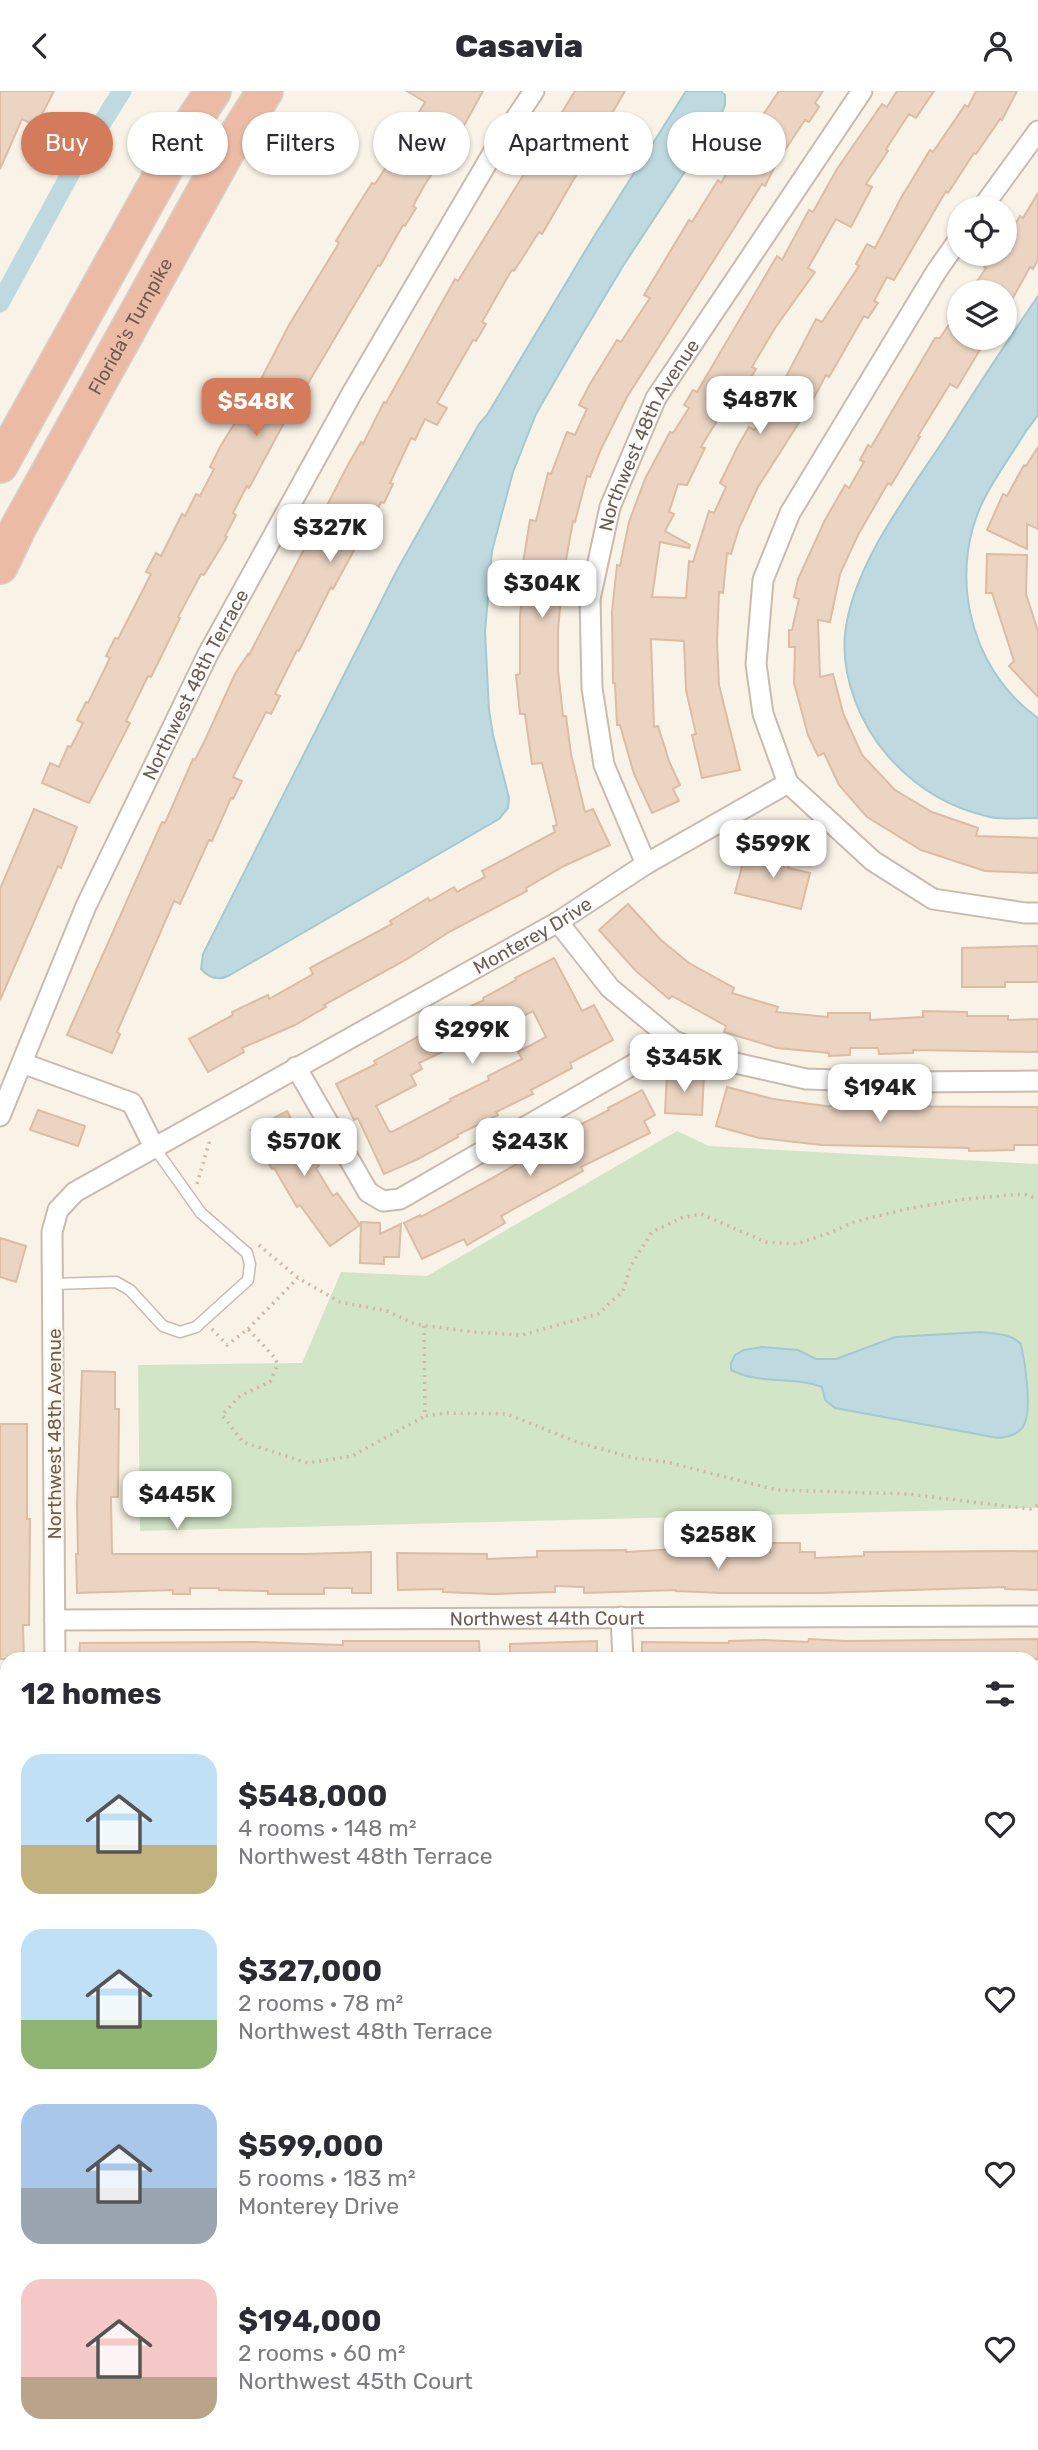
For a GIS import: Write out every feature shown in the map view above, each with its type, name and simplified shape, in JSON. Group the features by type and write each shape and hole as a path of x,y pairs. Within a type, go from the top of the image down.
{"highway":[{"path":"0,465 181,140 213,91"},
{"name":"Florida's Turnpike","path":"0,566 18,528 226,151 265,91"}],"street":[{"name":"Northwest 48th Terrace","path":"0,1116 86,907 208,654 352,393 494,151 534,91"},
{"name":"Northwest 48th Avenue","path":"646,864 604,765 592,688 590,599 610,507 656,398 862,91"},
{"path":"991,196 1038,131"},
{"path":"947,256 790,513 763,580 756,664 763,714 788,783 873,861 933,899 1038,913"},
{"name":"Monterey Drive","path":"58,1210 75,1192 558,922 646,864 788,783"},
{"path":"558,922 610,988 674,1041 731,1062 806,1079 902,1082 1038,1081"},
{"path":"296,1067 368,1192 383,1201 400,1199 674,1041"},
{"path":"22,1063 132,1104 154,1147"},
{"name":"Northwest 48th Avenue","path":"55,1652 52,1232 58,1210"},
{"name":"Northwest 44th Court","path":"55,1621 1038,1616"},
{"path":"621,1617 623,1652"}],"lane":[{"path":"53,1284 116,1282 130,1290 163,1326 180,1332 196,1327 248,1280 250,1264 247,1253 201,1213 154,1147"}],"path":[{"path":"196,1185 209,1143 205,1133"},
{"path":"249,1237 298,1278 340,1302 387,1311 424,1326 522,1335 597,1314 623,1291 631,1265 652,1232 681,1218 701,1214 766,1242 796,1244 853,1222 906,1209 965,1199 1024,1194 1038,1199"},
{"path":"204,1320 227,1345 248,1329 298,1278"},
{"path":"424,1326 425,1416"},
{"path":"248,1329 276,1359 277,1366 270,1382 240,1396 222,1415 243,1442 308,1463 352,1456 425,1416 446,1413 507,1414 580,1443 777,1490 907,1494 1030,1509 1038,1506"}],"green space":[{"path":"677,1131 709,1146 1038,1164 1038,1508 140,1531 138,1365 302,1363 341,1272 427,1276"}],"water":[{"path":"686,91 720,91 725,95 722,112 673,112"},
{"path":"667,121 667,175 683,175 623,266 536,414 513,472 492,551 485,632 489,710 509,798 508,808 499,819 230,975 222,978 211,977 201,969 203,954 396,572 479,424 633,175 653,175 653,143"},
{"path":"1038,296 1038,414 989,490 976,519 968,550 966,582 970,613 980,644 994,672 1014,697 1038,718 1038,818 990,817 961,808 921,787 898,767 878,743 861,715 849,683 845,650 850,609 870,557 899,507 1002,350 1017,350 1017,328"},
{"path":"981,1332 1007,1336 1021,1344 1027,1387 1026,1420 1018,1432 1009,1436 998,1438 835,1408 825,1400 822,1387 742,1375 731,1370 735,1355 744,1350 762,1347 798,1350 816,1359 836,1359 895,1337"}],"building":[{"path":"0,91 54,91 43,112 21,112 21,121 0,169"},
{"path":"407,91 483,91 470,115 470,112 419,112 425,102"},
{"path":"575,91 625,91 613,112 562,112"},
{"path":"779,91 823,91 815,103 819,107 809,122 805,120 786,148 786,112 765,112"},
{"path":"897,91 934,91 916,118 909,114 886,149 888,151 866,184 872,187 851,227 836,219 808,268 815,272 775,328 752,367 756,369 735,407 728,403 701,447 705,448 687,485 678,484 669,512 674,514 665,531 690,545 689,548 660,542 652,597 686,598 689,561 693,562 709,511 714,513 726,487 720,483 739,444 749,427 754,430 775,398 816,319 822,322 859,266 856,264 867,244 875,248 930,150 933,152 965,105 968,107 976,91 1017,91 1002,120 1000,119 976,154 974,153 948,193 946,191 894,280 887,277 874,301 878,303 868,318 864,316 829,377 826,375 758,487 739,528 731,554 727,553 723,593 719,592 719,685 740,770 702,778 692,735 696,734 686,690 684,641 651,639 654,727 658,726 680,785 673,789 679,801 652,813 634,774 620,725 617,725 613,683 612,612 617,565 620,566 629,522 645,479 670,432 673,433 689,408 684,405 693,390 697,392 777,256 782,260 809,210 813,212 837,169 882,104 887,107"},
{"path":"381,175 431,175 413,206 416,208 380,266 378,265 307,385 305,384 249,488 247,486 233,513 236,515 225,536 227,537 204,575 201,574 178,617 180,618 151,677 148,676 126,721 130,723 89,803 42,783 50,763 59,767 68,746 71,747 83,723 77,720 110,658 106,656 115,638 118,639 151,574 146,572 156,553 161,556 182,514 185,516 196,494 200,496 214,469 210,467 220,447 339,243 336,241 372,183 375,184"},
{"path":"523,175 576,175 542,234 539,232 514,271 512,270 482,322 486,324 476,341 473,340 437,403 447,408 437,425 425,419 415,440 411,438 390,483 393,484 384,503 381,502 360,545 358,543 333,589 331,587 299,651 297,650 275,694 280,696 271,714 266,712 233,777 242,781 233,799 231,798 212,841 209,840 180,904 174,901 117,1032 120,1034 112,1053 67,1035 162,822 165,823 235,674 249,655 349,463 361,442 363,444 384,402 386,403 455,279 458,281"},
{"path":"726,175 770,175 765,186 762,184 627,397 590,477 587,476 575,522 573,521 563,576 558,630 558,670 563,716 566,716 571,754 585,812 593,809 610,845 564,866 526,888 527,891 449,932 409,958 324,1005 326,1007 295,1025 242,1048 244,1052 208,1072 189,1039 233,1015 232,1012 268,995 269,999 313,974 310,968 392,924 390,921 428,898 430,901 454,887 457,892 485,877 482,871 555,832 553,826 557,825 542,763 532,764 525,714 520,714 516,675 520,674 523,563 530,520 536,521 548,473 551,474 567,432 575,435 587,409 579,405 590,384 617,340 621,342 650,298 644,295 689,220 692,222 718,180 721,183"},
{"path":"1038,193 1038,260 1033,269 1030,267 1017,290 1017,280 978,280 986,268 985,266 1017,266 1017,221 1020,216 1023,218"},
{"path":"947,327 947,350 980,350 957,388 950,384 891,485 888,483 858,535 840,574 830,622 818,620 820,677 833,674 843,713 862,755 895,790 932,812 978,828 976,836 1038,838 1038,873 985,871 921,850 867,817 839,785 824,753 818,756 808,735 794,683 795,647 789,647 789,630 792,630 799,599 794,597 798,579 825,520 845,485 849,488 864,462 860,460 868,445 871,447 935,338 940,338"},
{"path":"1038,447 1038,529 1027,524 1027,549 987,530 1003,494 1007,496 1024,465 1026,466"},
{"path":"987,554 1027,555 1026,594 1038,631 1038,697 1009,666 1014,661 992,593 986,593"},
{"path":"34,809 77,827 0,1000 0,889"},
{"path":"774,848 792,852 788,868 810,873 801,909 735,893 745,855 771,862"},
{"path":"628,904 661,940 689,963 734,988 732,993 778,1007 776,1012 828,1017 828,1013 870,1013 870,1020 923,1017 923,1011 967,1012 967,1016 1008,1016 1008,1020 1038,1019 1038,1052 913,1050 913,1053 879,1054 878,1048 850,1048 850,1055 829,1056 829,1053 777,1048 724,1032 726,1026 672,996 669,999 636,971 599,930"},
{"path":"1038,946 1038,982 1005,982 1005,987 962,987 962,948"},
{"path":"554,958 582,1011 594,1005 613,1040 570,1063 572,1068 531,1090 533,1094 496,1112 498,1115 457,1135 458,1137 418,1159 384,1174 358,1118 354,1120 336,1084 376,1064 374,1061 448,1020 447,1017 484,1000 483,998 516,980 515,978","holes":["533,1011 546,1037 518,1052 522,1059 488,1076 489,1080 392,1132 376,1106 416,1085 411,1075 422,1069 419,1063 459,1044 462,1051 494,1036 493,1032"]},
{"path":"667,1073 704,1075 702,1115 665,1113"},
{"path":"727,1087 773,1099 826,1106 1038,1107 1038,1145 1014,1145 1014,1150 969,1151 969,1148 822,1145 759,1138 716,1126"},
{"path":"642,1090 655,1115 644,1121 650,1133 581,1167 583,1171 501,1216 505,1223 467,1245 464,1239 422,1259 404,1223 420,1215 421,1217 487,1181 569,1134 568,1131"},
{"path":"38,1110 85,1126 78,1146 30,1130"},
{"path":"287,1111 333,1196 337,1193 360,1225 330,1246 300,1205 297,1207 251,1130"},
{"path":"361,1222 380,1223 380,1234 401,1224 399,1257 384,1257 384,1264 360,1263"},
{"path":"0,1238 26,1246 16,1282 0,1277"},
{"path":"82,1371 115,1372 115,1409 119,1409 118,1497 111,1497 112,1554 371,1552 371,1593 352,1593 352,1588 324,1588 324,1594 268,1594 268,1591 190,1588 190,1594 173,1594 173,1590 77,1593"},
{"path":"0,1424 27,1424 29,1625 23,1625 24,1652 0,1652"},
{"path":"770,1543 800,1543 800,1552 815,1552 815,1558 864,1556 864,1552 1038,1551 1038,1590 1005,1587 821,1593 676,1590 584,1593 584,1587 555,1586 555,1592 493,1594 443,1592 443,1589 398,1590 397,1553 487,1554 487,1559 537,1557 537,1551 716,1549 716,1553 770,1552"},
{"path":"809,1639 1038,1639 1038,1652 642,1652 642,1642 808,1642"},
{"path":"343,1641 479,1641 480,1652 79,1652 80,1643 253,1642 343,1645"},
{"path":"597,1641 597,1652 510,1652 510,1644"}],"waterway":[{"path":"0,303 73,169 122,91"}]}
